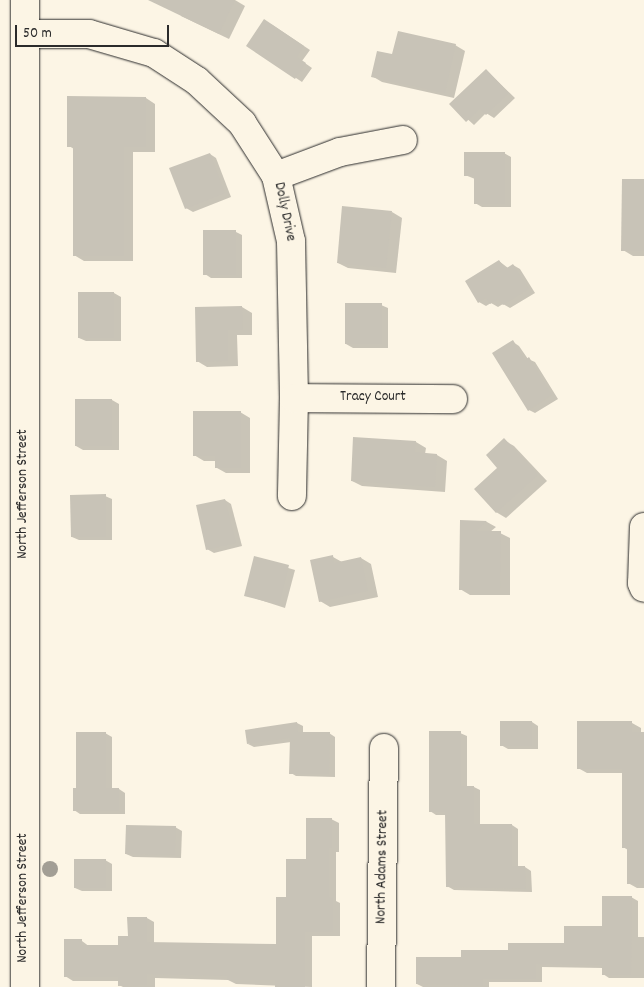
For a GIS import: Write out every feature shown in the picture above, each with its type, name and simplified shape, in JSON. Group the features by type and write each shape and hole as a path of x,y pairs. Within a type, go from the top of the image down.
{"street":[{"name":"North Jefferson Street","path":"25,0 12,683 25,987"},
{"name":"Dolly Drive","path":"25,34 89,34 154,53 197,81 242,123 276,176 291,241 294,398 292,496"},
{"path":"276,176 340,152 403,140"},
{"name":"Tracy Court","path":"294,398 453,398"},
{"path":"644,527 642,584 644,588"},
{"name":"North Adams Street","path":"381,987 384,748"}],"building":[{"path":"148,0 235,0 219,34"},
{"path":"264,19 304,46 297,57 306,63 295,79 246,46"},
{"path":"398,31 456,44 445,93 371,77 377,51 392,54"},
{"path":"486,69 509,93 486,115 480,109 466,122 449,104"},
{"path":"67,96 146,97 146,147 124,147 124,256 73,256 73,147 67,147"},
{"path":"464,152 505,152 505,204 474,204 474,176 464,176"},
{"path":"210,153 225,193 185,209 169,168"},
{"path":"622,179 644,179 644,251 621,251"},
{"path":"342,206 392,211 386,268 337,263"},
{"path":"203,230 236,230 236,275 203,275"},
{"path":"499,260 505,269 513,264 529,289 503,305 498,299 490,304 486,298 478,303 465,281"},
{"path":"78,292 114,292 114,338 78,338"},
{"path":"345,303 382,303 382,344 345,344"},
{"path":"242,306 243,330 228,330 228,361 196,362 195,307"},
{"path":"513,340 525,360 529,357 552,395 528,411 492,353"},
{"path":"75,399 112,399 112,446 75,446"},
{"path":"193,411 241,411 241,468 215,468 215,456 193,456"},
{"path":"353,437 416,441 415,452 437,454 435,487 351,481"},
{"path":"504,438 538,475 496,513 474,489 497,468 486,455"},
{"path":"106,494 106,537 71,537 70,495"},
{"path":"225,499 236,543 206,550 196,505"},
{"path":"460,520 487,521 476,531 501,531 500,590 459,590"},
{"path":"333,555 334,563 361,557 368,591 319,602 310,560"},
{"path":"254,556 289,565 279,605 244,596"},
{"path":"500,721 532,721 532,746 500,746"},
{"path":"577,721 632,721 632,732 644,732 644,884 627,884 627,848 622,848 622,769 577,769"},
{"path":"297,722 298,732 330,732 329,774 289,774 290,738 247,744 245,730"},
{"path":"429,731 461,731 461,786 474,786 474,824 512,824 512,866 525,866 526,889 446,887 445,812 429,812"},
{"path":"76,732 106,732 106,788 119,788 119,811 73,811 73,788 76,788"},
{"path":"306,818 332,818 332,848 329,848 329,897 333,898 333,932 305,932 305,987 275,987 275,980 227,980 227,976 147,974 147,985 118,986 118,977 64,977 64,939 82,939 82,945 118,945 118,936 128,936 127,917 147,917 147,942 276,944 276,897 286,897 286,859 306,859"},
{"path":"126,825 176,826 175,855 125,854"},
{"path":"74,859 106,859 106,888 74,888"},
{"path":"602,896 632,896 631,975 602,975 602,965 536,964 536,979 483,979 483,986 416,984 416,957 461,957 461,950 508,950 508,943 564,943 564,926 602,926"}]}
